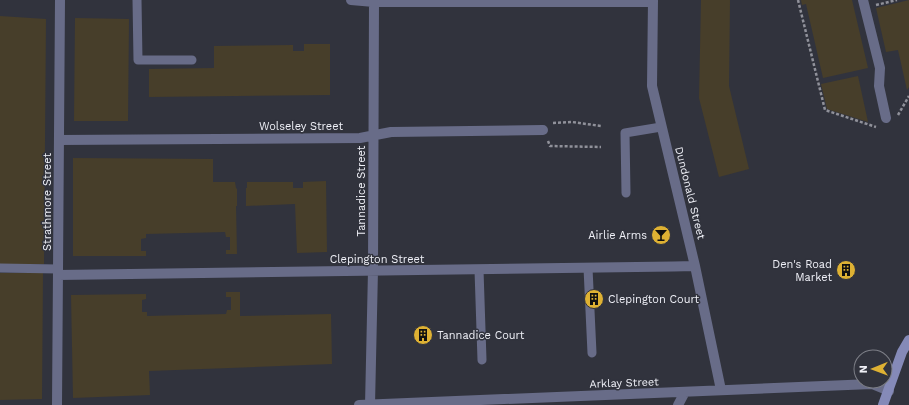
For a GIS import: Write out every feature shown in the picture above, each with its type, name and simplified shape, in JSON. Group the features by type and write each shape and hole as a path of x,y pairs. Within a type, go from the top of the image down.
{"main road":[{"path":"883,405 902,352 909,340"}],"street":[{"name":"Strathmore Street","path":"57,405 60,0"},
{"path":"351,0 374,2 652,1"},
{"name":"Dundonald Street","path":"652,1 652,86 695,266 721,390"},
{"name":"Tannadice Street","path":"371,405 374,2"},
{"path":"864,4 880,68 879,86 891,118"},
{"name":"Wolseley Street","path":"59,140 360,138 391,132 543,130"},
{"name":"Clepington Street","path":"58,272 479,270 695,266"},
{"name":"Arklay Street","path":"359,405 422,404 872,384 888,391"},
{"path":"678,405 684,392"}],"lane":[{"path":"137,0 138,60 192,60"},
{"path":"626,193 625,133 662,127"},
{"path":"0,268 58,272"},
{"path":"588,268 592,353"},
{"path":"479,270 482,360"}],"path":[{"path":"798,0 825,110 882,129"},
{"path":"864,4 897,0"},
{"path":"891,118 909,96"},
{"path":"601,126 572,122 552,123 543,130 550,146 601,147"}],"shaded area":[{"path":"701,0 730,0 729,86 749,169 719,177 699,98"},
{"path":"801,0 852,0 868,68 823,78 806,4 802,5"},
{"path":"909,0 909,87 907,90 898,50 886,52 876,8"},
{"path":"0,16 46,19 44,264 0,265"},
{"path":"75,18 129,19 128,121 74,121"},
{"path":"304,44 330,44 330,95 149,97 149,69 214,68 214,46 293,45 293,51 304,51"},
{"path":"858,76 868,122 827,109 821,84"},
{"path":"73,158 213,159 213,182 235,182 237,189 237,254 226,254 226,250 230,250 230,237 226,237 225,232 146,234 146,238 141,239 141,251 146,251 146,256 73,256"},
{"path":"326,181 327,252 297,253 295,204 246,206 247,182 293,182 293,188 303,188 303,182"},
{"path":"0,273 43,273 42,399 0,400"},
{"path":"226,292 240,292 240,316 331,314 332,364 149,371 150,395 73,398 71,295 146,294 146,299 142,300 142,312 147,312 147,316 226,314 227,310 231,310 231,297 226,297"}],"place":[{"name":"Airlie Arms","path":"661,235"},
{"name":"Den's Road Market","path":"846,270"},
{"name":"Clepington Court","path":"594,299"},
{"name":"Tannadice Court","path":"423,335"}]}
